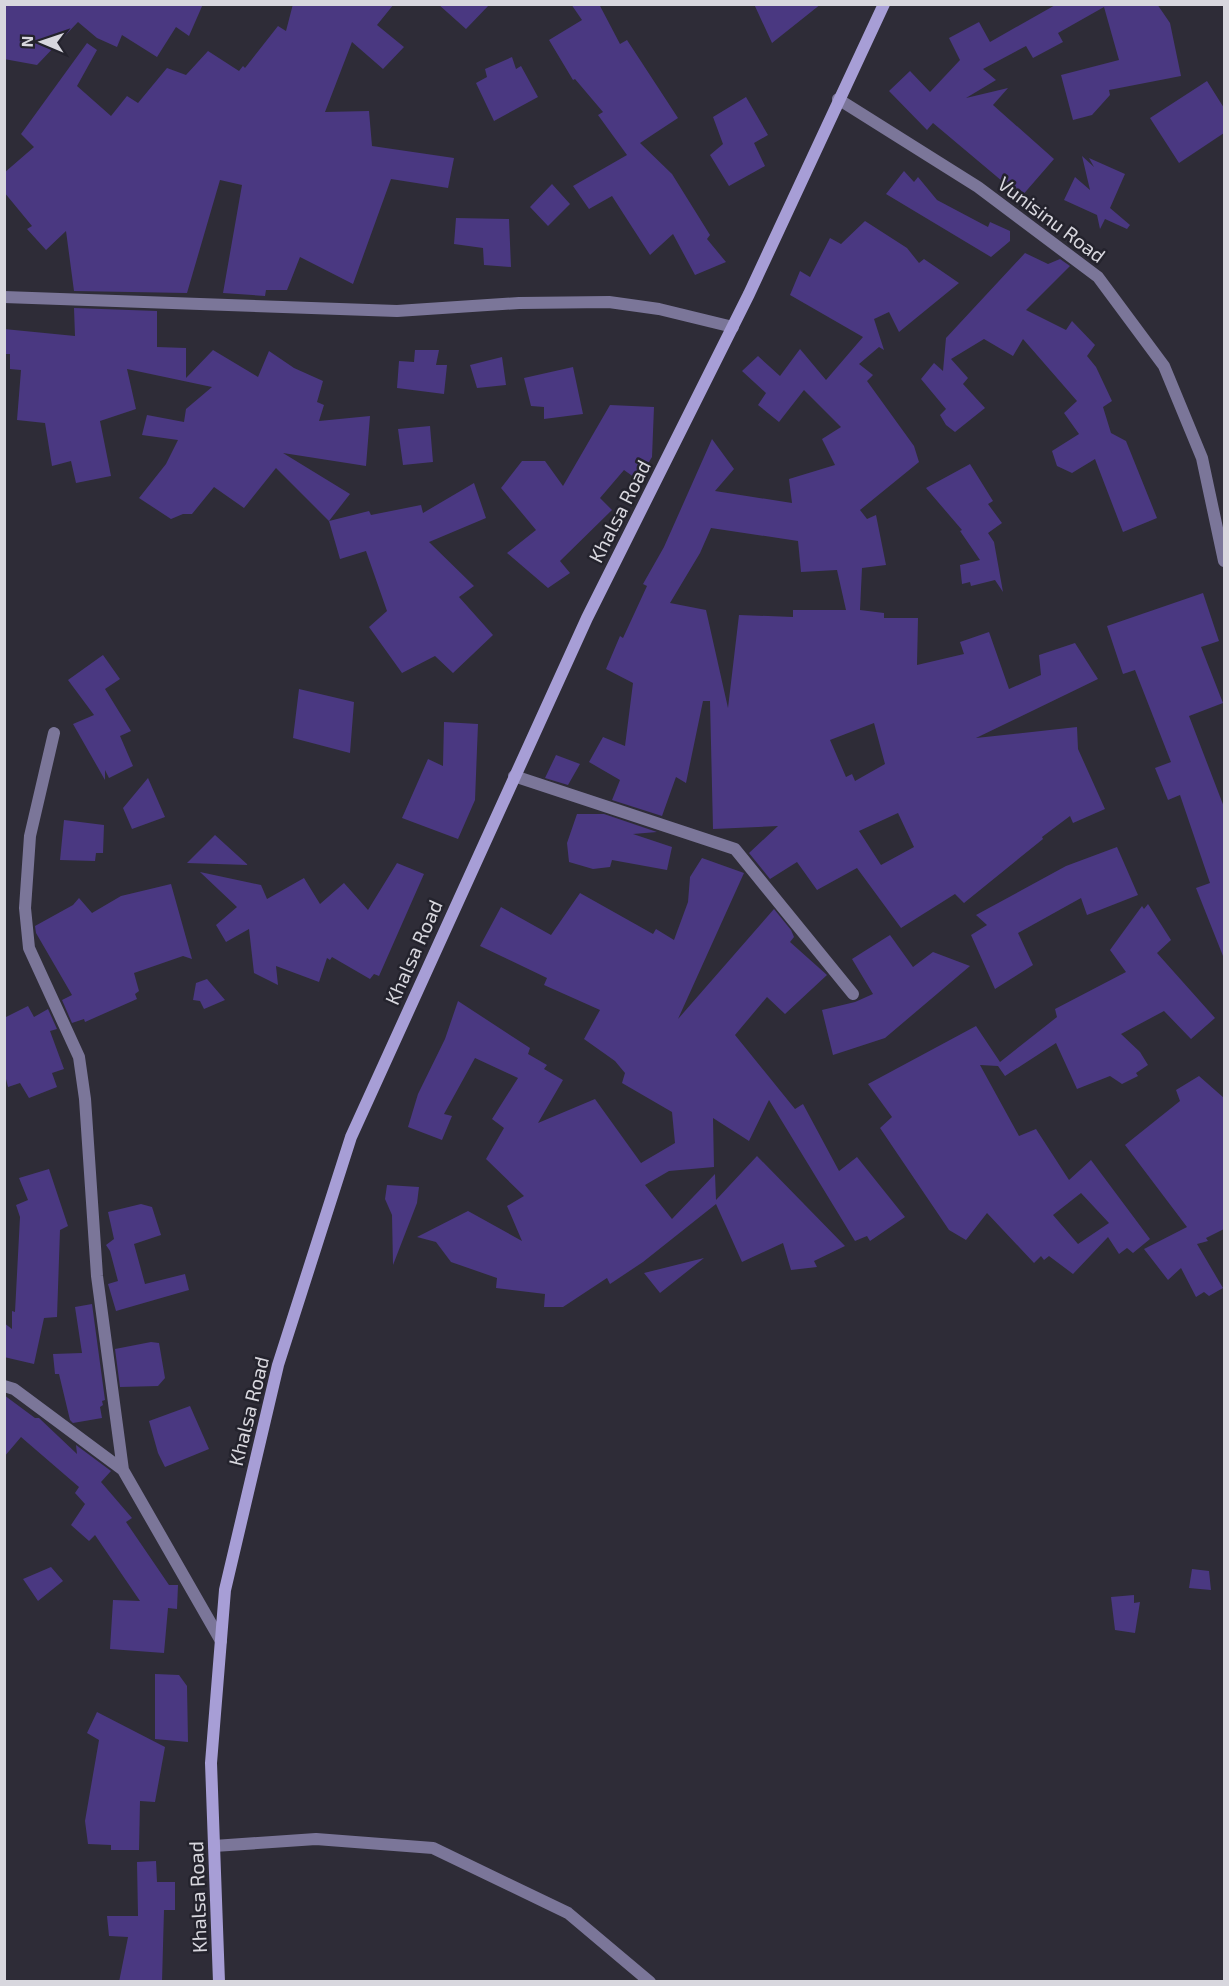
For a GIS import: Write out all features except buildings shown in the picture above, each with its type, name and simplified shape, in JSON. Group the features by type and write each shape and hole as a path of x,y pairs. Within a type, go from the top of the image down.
{"main road":[{"name":"Khalsa Road","path":"219,1982 211,1763 225,1590 278,1365 351,1137 587,618 733,327 884,4"}],"street":[{"name":"Vunisinu Road","path":"838,99 978,187 1098,277 1164,366 1202,458 1224,561"},
{"path":"4,297 397,311 519,303 609,302 659,309 733,327"},
{"path":"54,734 30,836 25,908 29,948 79,1057 85,1099 97,1276 123,1470 221,1641"},
{"path":"514,776 735,849 853,994"},
{"path":"4,1386 14,1389 123,1470"},
{"path":"214,1846 316,1839 433,1848 568,1913 650,1982"}]}
